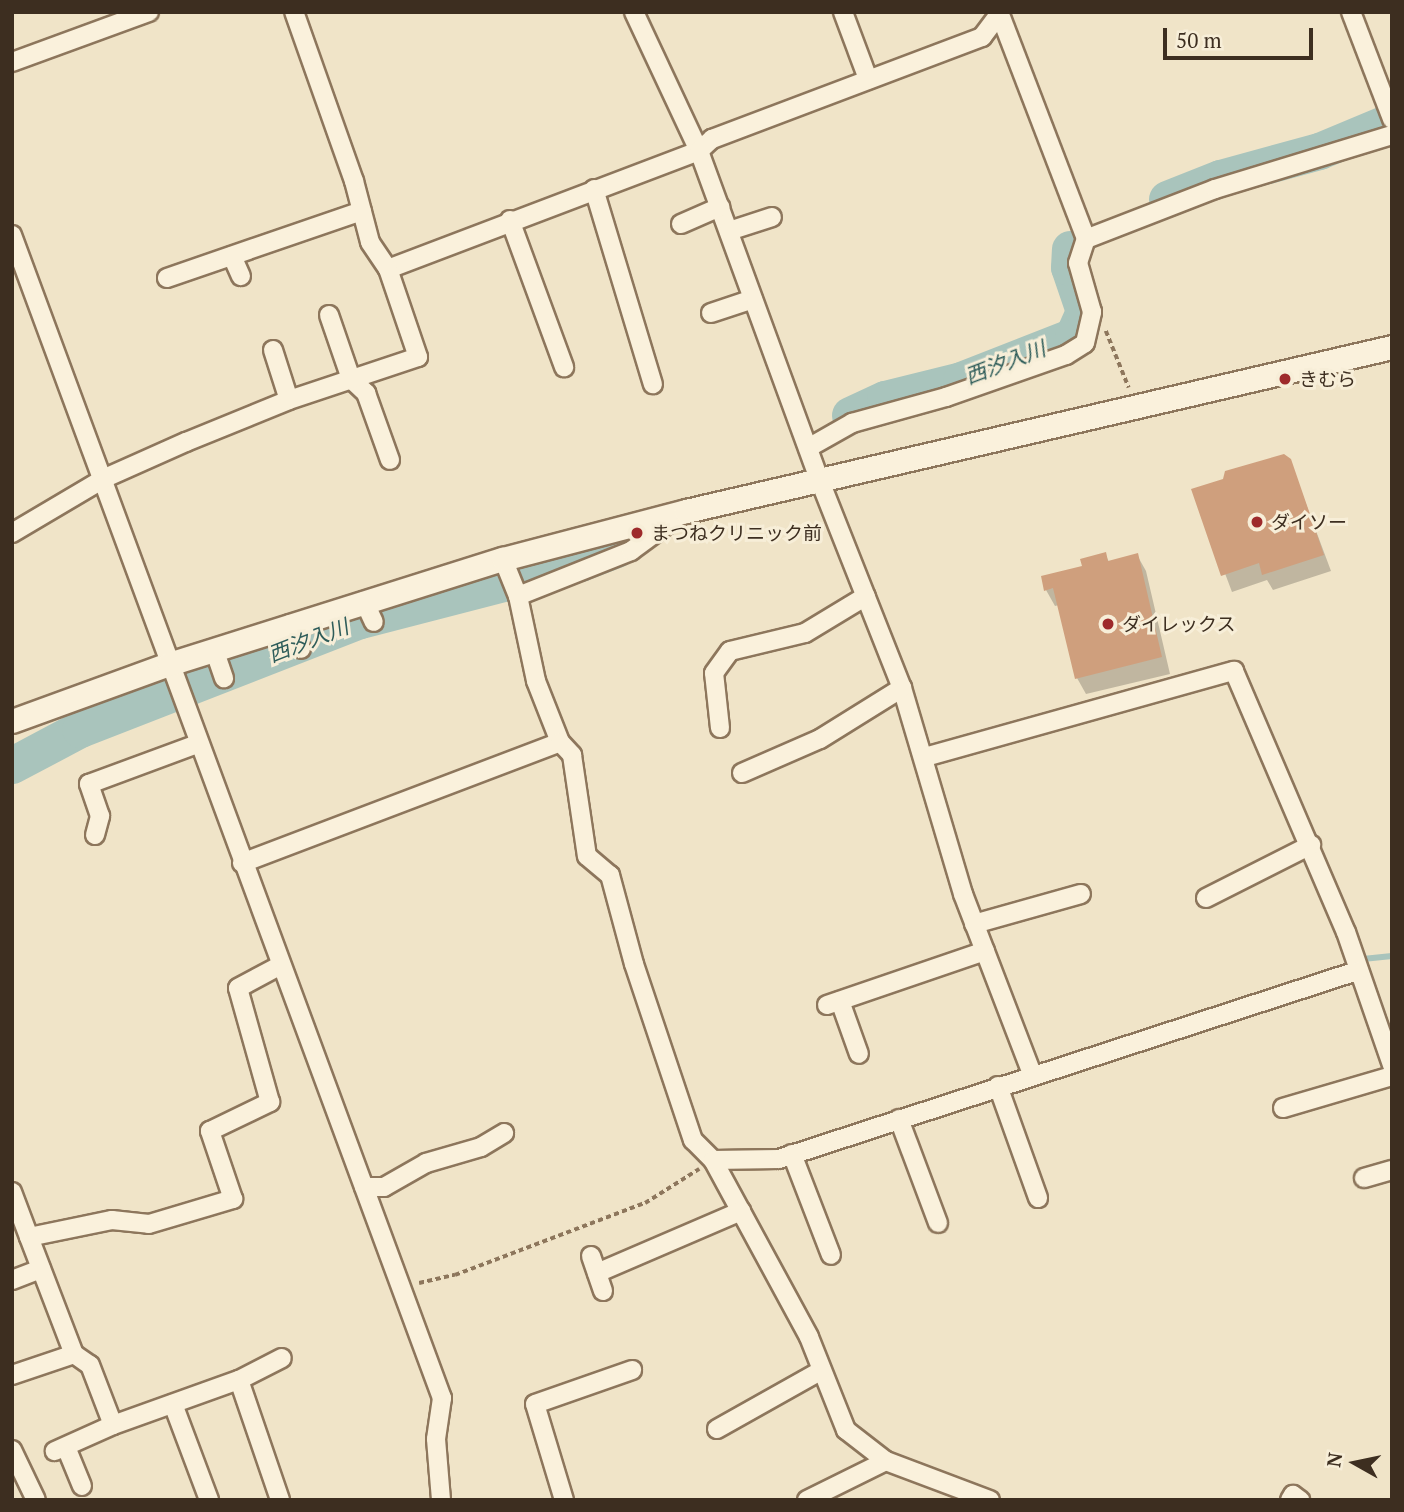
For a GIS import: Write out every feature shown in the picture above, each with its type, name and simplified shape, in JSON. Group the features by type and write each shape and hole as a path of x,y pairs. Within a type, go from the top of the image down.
{"street":[{"path":"12,62 149,12"},
{"path":"12,533 105,478 289,400 418,357 388,270 370,242 362,211 294,12"},
{"path":"634,12 699,151 820,481 902,688 974,924 1033,1076"},
{"path":"843,12 868,79"},
{"path":"388,270 510,220 699,151 712,139 982,37 1000,12"},
{"path":"808,448 852,423 1066,355 1085,343 1092,324 1078,263 1086,239 1000,12"},
{"path":"1351,12 1392,120"},
{"path":"1086,239 1215,189 1392,135"},
{"path":"594,189 653,384"},
{"path":"681,224 720,207"},
{"path":"167,278 362,211"},
{"path":"729,231 772,217"},
{"path":"510,220 564,367"},
{"path":"12,235 105,478 197,744 364,1187 398,1287 442,1398 436,1438 441,1500"},
{"path":"232,256 241,276"},
{"path":"711,313 754,299"},
{"path":"329,315 352,379 366,393 390,460"},
{"path":"12,721 175,681 505,564 686,511 1137,409 1392,347"},
{"path":"274,350 289,400"},
{"path":"516,592 631,551 686,511"},
{"path":"505,564 516,592 536,681 560,742 572,755 587,856 610,875 634,964 694,1140 713,1160 809,1337 846,1430 886,1461 990,1500"},
{"path":"720,728 714,673 730,651 805,633 866,596"},
{"path":"925,757 1234,671 1311,845 1392,1065"},
{"path":"743,773 820,739 902,688"},
{"path":"242,863 560,742"},
{"path":"95,835 100,816 89,784 197,744"},
{"path":"1206,898 1311,845"},
{"path":"974,924 1081,894"},
{"path":"859,1054 833,1003 985,951"},
{"path":"29,1237 112,1220 149,1224 233,1199 210,1131 270,1102 238,988 281,965"},
{"path":"713,1160 792,1154 1357,971"},
{"path":"1283,1108 1392,1076"},
{"path":"998,1086 1038,1198"},
{"path":"899,1119 938,1223"},
{"path":"364,1187 384,1187 426,1163 481,1147 504,1133"},
{"path":"792,1154 831,1255"},
{"path":"1364,1178 1392,1170"},
{"path":"12,1192 74,1354 90,1365 113,1425"},
{"path":"603,1291 594,1264 741,1211"},
{"path":"12,1280 41,1269"},
{"path":"12,1376 74,1354"},
{"path":"82,1486 61,1449 113,1425 239,1380 282,1358"},
{"path":"565,1500 535,1404 632,1370"},
{"path":"717,1429 822,1370"},
{"path":"239,1380 281,1500"},
{"path":"173,1404 209,1500"},
{"path":"12,1450 36,1500"},
{"path":"807,1500 886,1461"},
{"path":"1290,1500 1293,1495 1300,1500"}],"path":[{"path":"1092,324 1108,332 1137,409"},
{"path":"398,1287 455,1275 645,1203 713,1160"}],"building":[{"name":"ダイソー","path":"1284,454 1291,459 1324,555 1262,575 1259,563 1221,576 1191,489 1223,479 1225,471"},
{"name":"ダイレックス","path":"1106,552 1108,561 1138,553 1162,657 1075,679 1053,588 1044,591 1041,576 1082,566 1080,559"}],"waterway":[{"name":"西汐入川","path":"1167,199 1220,178 1319,151 1384,124"},
{"name":"西汐入川","path":"850,415 885,399 961,380 1073,336 1084,311 1069,267 1070,249"},
{"name":"西汐入川","path":"12,765 80,729 360,620 580,563 616,549"},
{"path":"1363,959 1392,956"}],"place":[{"name":"きむら","path":"1285,379"},
{"name":"ダイソー","path":"1257,522"},
{"name":"まつねクリニック前","path":"637,533"},
{"name":"ダイレックス","path":"1108,624"}]}
